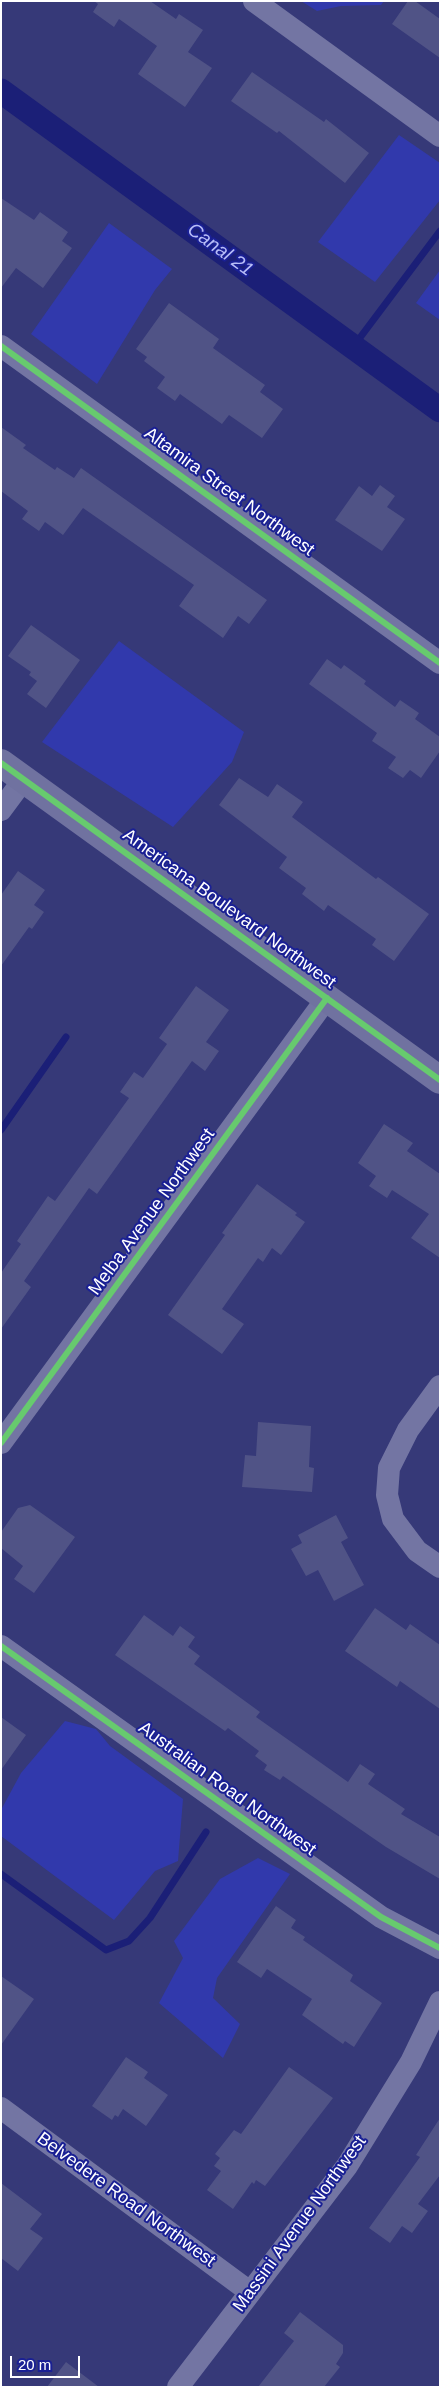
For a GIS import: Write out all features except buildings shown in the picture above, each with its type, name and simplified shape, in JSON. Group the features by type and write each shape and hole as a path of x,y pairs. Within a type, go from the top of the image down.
{"street":[{"path":"254,1 440,136"},
{"name":"Altamira Street Northwest","path":"1,346 440,663"},
{"name":"Americana Boulevard Northwest","path":"1,763 440,1080"},
{"path":"1,810 24,779"},
{"name":"Melba Avenue Northwest","path":"1,1443 327,998"},
{"path":"440,1386 408,1430 389,1468 387,1495 393,1519 417,1551 440,1567"},
{"name":"Australian Road Northwest","path":"1,1646 381,1917 440,1948"},
{"name":"Massini Avenue Northwest","path":"178,2387 348,2166 411,2062 440,2002"},
{"name":"Belvedere Road Northwest","path":"1,2108 250,2292"}],"shaded area":[{"path":"301,1 384,1 381,5 341,6 317,11"},
{"path":"399,135 440,163 440,200 375,282 318,242"},
{"path":"109,223 172,269 155,290 97,384 31,334"},
{"path":"440,270 440,320 416,303"},
{"path":"119,641 244,732 232,762 173,827 42,742"},
{"path":"65,1721 96,1729 110,1746 183,1799 178,1861 155,1871 114,1920 1,1836 1,1810 21,1773"},
{"path":"258,1858 290,1874 217,1978 213,1998 240,2024 223,2058 159,2003 183,1958 174,1941 220,1879"}],"waterway":[{"name":"Canal 21","path":"1,91 440,410"},
{"path":"351,345 359,339 440,231"},
{"path":"1,1130 66,1037"},
{"path":"1,1874 106,1950 129,1941 150,1918 206,1832"}],"cycle path":[{"path":"1,346 440,663"},
{"path":"1,763 440,1080"},
{"path":"1,1443 327,998"},
{"path":"1,1646 381,1917 440,1948"}]}
